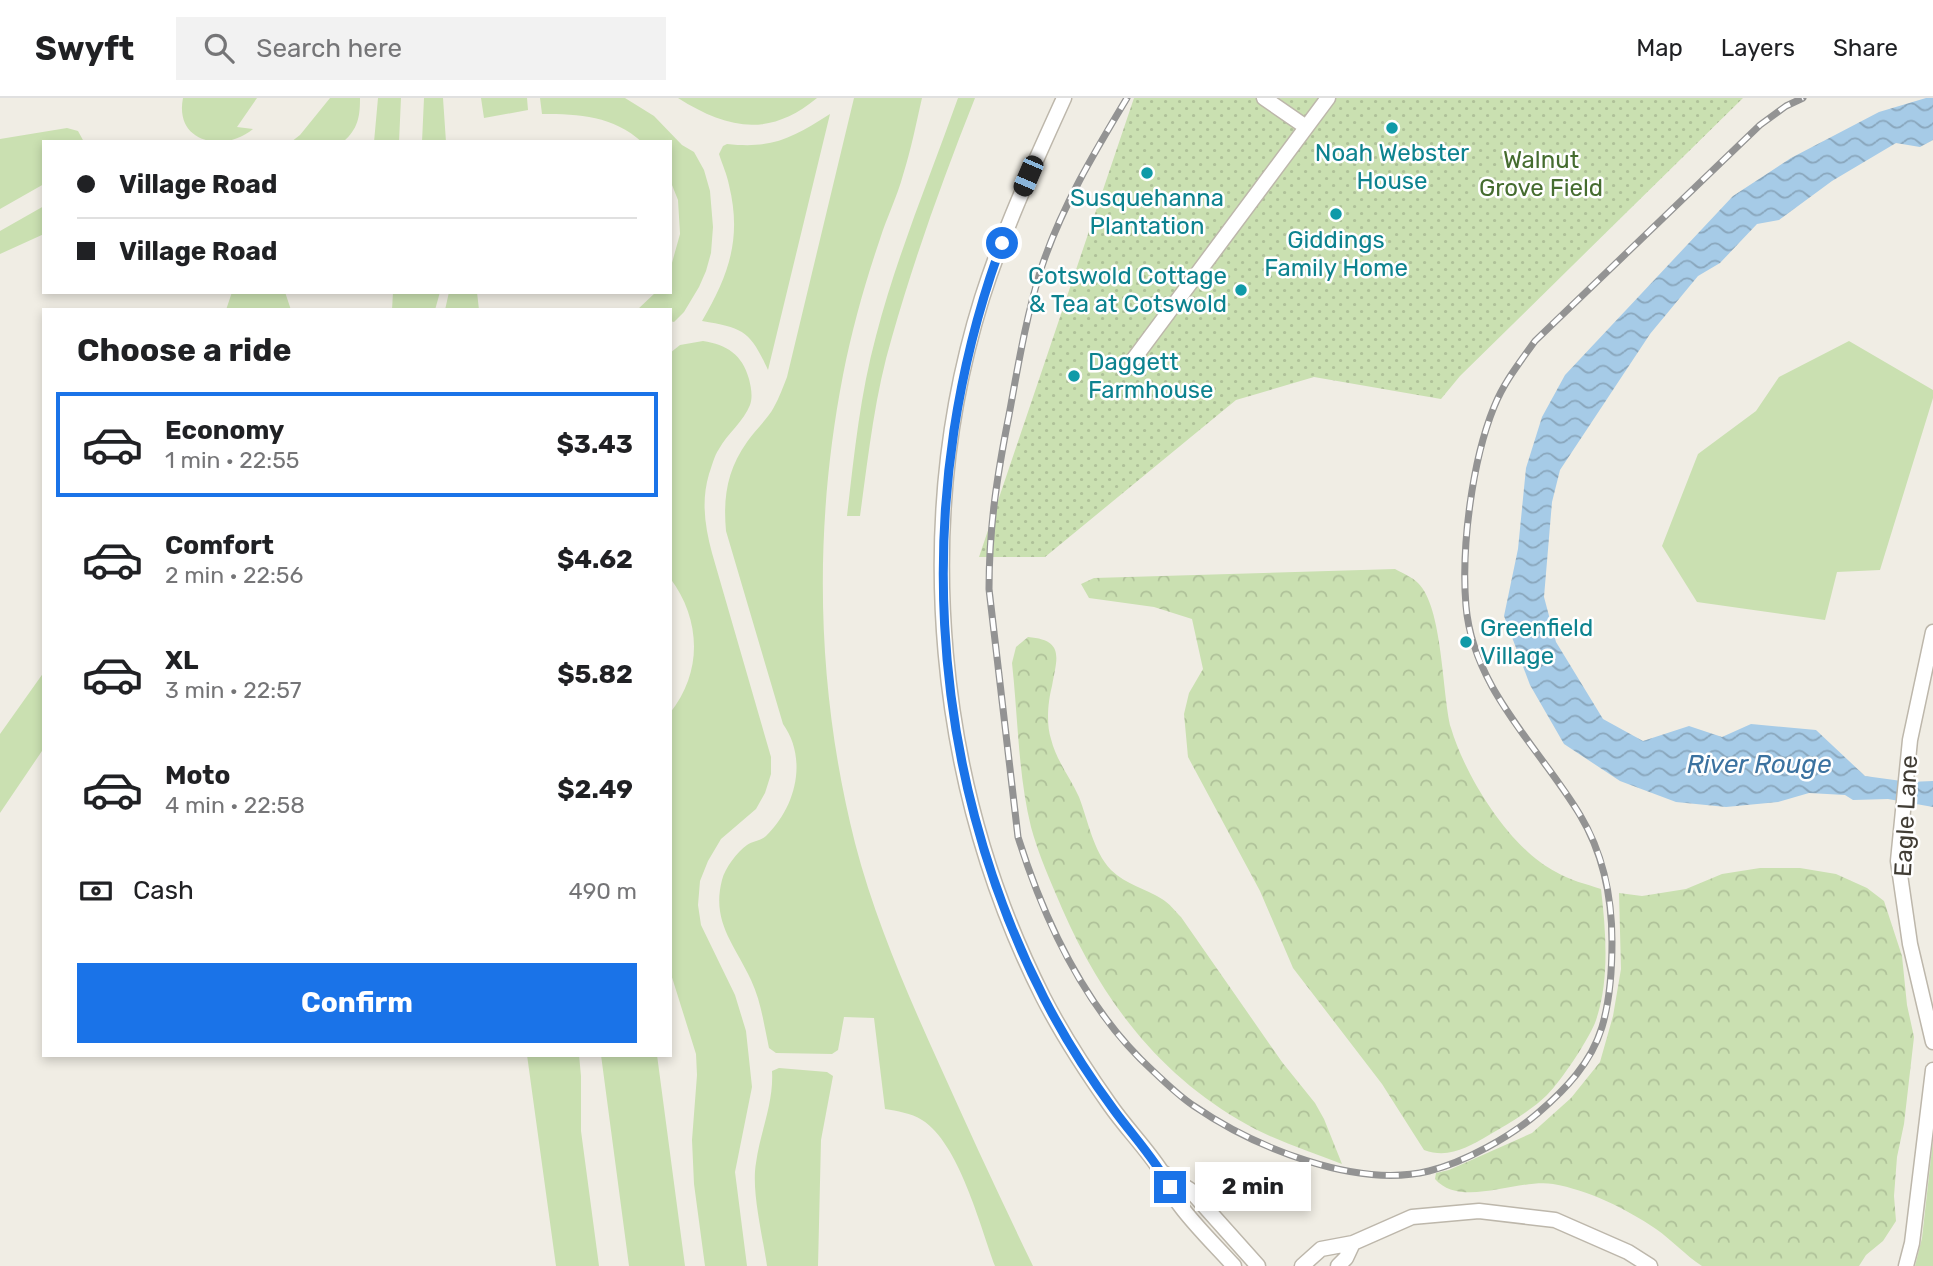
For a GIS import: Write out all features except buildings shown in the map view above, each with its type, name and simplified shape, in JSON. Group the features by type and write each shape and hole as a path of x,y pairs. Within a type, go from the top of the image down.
{"street":[{"path":"1064,98 1005,233 982,300 961,385 949,461 944,518 943,605 963,771 989,870 1044,999 1109,1104 1161,1171 1178,1203 1234,1266"},
{"path":"1264,98 1306,127"},
{"path":"1133,360 1328,98"},
{"name":"Eagle Lane","path":"1933,632 1910,740 1898,861 1910,944 1933,1042"},
{"path":"1906,1266 1912,1243 1933,1070"},
{"path":"1161,1171 1189,1190 1258,1266"},
{"path":"1302,1266 1321,1249 1353,1243 1412,1217 1479,1211 1555,1220 1628,1252 1650,1266"},
{"path":"1338,1266 1346,1258 1353,1243"}],"green space":[{"path":"183,98 257,98 237,127 253,129 231,140 208,140 194,134 186,125 182,113"},
{"path":"330,98 360,98 357,122 345,140 294,140"},
{"path":"378,98 401,98 399,140 374,140"},
{"path":"424,98 443,98 446,140 422,140"},
{"path":"481,98 527,98 528,110 484,118"},
{"path":"540,98 625,98 654,116 682,145 694,152 704,170 710,191 713,227 711,253 699,287 684,312 674,322 672,308 639,308 654,294 672,294 672,263 680,234 678,200 672,185 672,140 640,140 619,127 595,118 542,114"},
{"path":"678,98 817,98 782,119 748,125 714,117"},
{"path":"854,98 922,98 906,166 864,289 843,375 833,433 823,551 826,668 832,727 855,843 882,928 928,1039 1033,1266 995,1266 967,1187 947,1147 922,1120 885,1109 874,1018 844,1017 838,1050 832,1054 776,1053 769,1048 754,988 726,933 720,908 719,895 726,870 743,848 764,838 785,811 791,797 797,767 791,738 783,724 726,531 728,485 740,453 771,412 787,377"},
{"path":"958,98 975,98 920,246 886,358 860,516 847,516 870,358 904,246"},
{"name":"Walnut Grove Field","path":"1134,98 1743,98 1460,376 1441,399 1314,377 1236,400 1045,557 979,557"},
{"path":"830,114 768,370 756,347 744,333 728,326 702,321 726,272 733,239 733,204 719,154 727,144 757,145 782,140"},
{"path":"67,128 78,131 83,140 42,140 42,185 0,209 0,139"},
{"path":"42,207 42,235 0,254 0,231"},
{"path":"231,294 286,294 290,308 227,308"},
{"path":"393,294 439,294 436,308 392,308"},
{"path":"449,294 477,294 479,308 445,308"},
{"path":"703,341 732,352 746,370 752,395 747,411 714,458 705,494 705,514 712,553 771,757 771,774 756,809 721,839 708,861 700,881 698,905 701,925 735,995 746,1031 752,1087 735,1172 747,1266 705,1266 694,1184 692,1140 696,1054 672,977 672,710 688,680 694,646 688,611 672,581 672,351 680,345"},
{"path":"1849,341 1933,390 1933,398 1880,570 1837,572 1825,620 1697,602 1662,546 1698,454 1756,411 1779,377"},
{"path":"1395,569 1418,583 1426,595 1437,630 1451,728 1478,789 1506,829 1539,861 1566,877 1601,889 1604,922 1606,957 1600,1007 1591,1031 1566,1071 1547,1095 1520,1116 1466,1147 1442,1153 1424,1150 1382,1084 1293,968 1260,891 1188,757 1184,714 1189,693 1203,669 1192,619 1154,607 1089,598 1081,584 1094,578"},
{"path":"1028,637 1048,642 1056,652 1049,705 1049,733 1056,754 1079,797 1100,854 1117,875 1156,895 1181,917 1282,1062 1315,1103 1342,1164 1263,1133 1207,1099 1152,1050 1107,992 1070,927 1033,835 1021,766 1012,663 1016,647"},
{"path":"42,675 42,751 0,813 0,734"},
{"path":"1760,868 1800,868 1836,874 1867,888 1884,901 1902,956 1907,1005 1914,1037 1904,1124 1897,1157 1894,1196 1896,1221 1883,1241 1866,1255 1859,1266 1702,1266 1645,1222 1607,1201 1580,1191 1539,1183 1460,1192 1446,1188 1435,1179 1436,1173 1449,1170 1532,1133 1571,1098 1600,1062 1613,1016 1621,969 1619,893 1642,896 1686,889 1722,874"},
{"path":"527,1057 579,1057 581,1131 599,1266 556,1266"},
{"path":"601,1057 657,1057 685,1266 629,1266"},
{"path":"779,1068 827,1072 833,1076 821,1140 818,1266 767,1266 756,1200 755,1174 771,1095 772,1071"},
{"path":"1933,1140 1933,1266 1915,1266 1922,1238"}],"water":[{"name":"River Rouge","path":"1933,98 1933,140 1920,147 1896,143 1832,181 1779,220 1757,224 1720,263 1698,276 1650,334 1560,470 1552,502 1544,597 1556,642 1603,719 1643,741 1689,726 1722,737 1751,724 1816,730 1865,776 1909,782 1933,781 1933,807 1888,799 1853,800 1845,795 1809,793 1778,802 1726,807 1676,802 1620,781 1564,744 1530,685 1504,616 1518,549 1526,468 1542,417 1565,375 1733,196 1791,158 1879,112"}],"railway":[{"path":"1127,98 1068,203 1041,269 1023,342 997,481 990,544 989,589 1018,837 1055,933 1088,993 1129,1047 1173,1089 1218,1121 1275,1149 1338,1169 1400,1175 1429,1171 1472,1155 1514,1131 1548,1104 1568,1085 1591,1052 1602,1027 1610,985 1610,909 1605,877 1595,845 1564,790 1495,691 1471,636 1465,583 1467,532 1474,478 1494,407 1507,381 1535,341 1760,125 1786,106 1803,98"}],"place":[{"name":"Noah Webster House","path":"1392,128"},
{"name":"Susquehanna Plantation","path":"1147,173"},
{"name":"Giddings Family Home","path":"1336,214"},
{"name":"Cotswold Cottage & Tea at Cotswold","path":"1241,290"},
{"name":"Daggett Farmhouse","path":"1074,376"},
{"name":"Greenfield Village","path":"1466,642"}],"route":[{"path":"1002,243 982,300 971,343 961,385 947,472 943,605 949,679 963,771 989,870 1044,999 1109,1104 1161,1171 1170,1187"}]}
